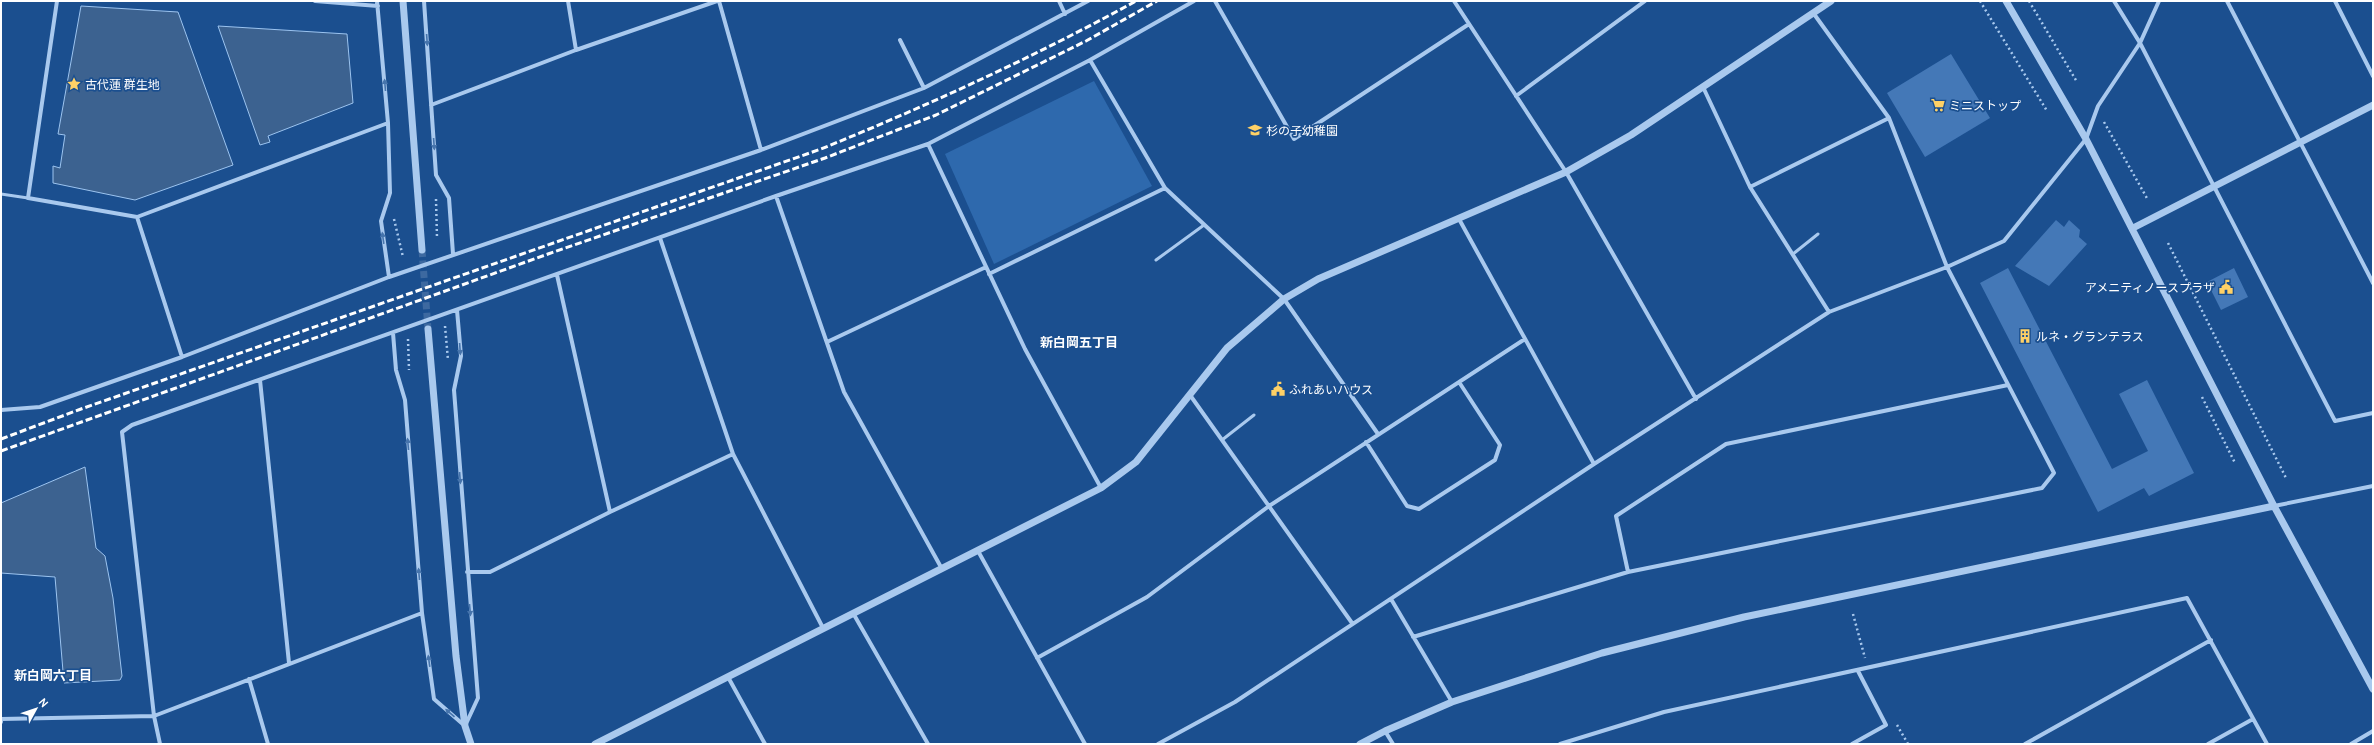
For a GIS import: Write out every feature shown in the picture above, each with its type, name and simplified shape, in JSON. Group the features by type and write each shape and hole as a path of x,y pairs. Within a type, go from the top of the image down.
{"street":[{"path":"57,1 28,198 137,217 388,124"},
{"path":"315,1 377,3 388,124 390,193 381,221 388,277"},
{"path":"402,1 422,250"},
{"path":"424,1 436,175 449,198 453,254"},
{"path":"568,1 576,50"},
{"path":"431,105 576,50 718,1 761,150"},
{"path":"1059,1 1066,14"},
{"path":"1,410 40,407 182,357 388,277 761,150 924,88 1088,1"},
{"path":"160,744 154,716 122,432 132,426 260,380 776,196 928,144 1090,60 1194,1"},
{"path":"1215,1 1294,139 1469,24"},
{"path":"1454,1 1566,172 1696,399"},
{"path":"1635,1 1638,6"},
{"path":"1516,96 1645,1"},
{"path":"599,743 852,613 1101,488 1136,462 1227,348 1284,299 1318,278 1566,172 1631,135 1814,14 1831,1"},
{"path":"2006,1 2086,139 2133,228 2274,506 2373,689"},
{"path":"2114,1 2140,43 2335,421 2373,413"},
{"path":"1158,744 1235,702 1594,464 1829,312 1948,267 2004,241 2086,139 2097,109 2140,43 2159,1"},
{"path":"2227,1 2373,283"},
{"path":"2335,1 2373,76"},
{"path":"1413,637 1628,572 2042,488 2054,473 1948,267 1889,118 1814,14"},
{"path":"900,40 924,88"},
{"path":"1090,60 1165,188 1284,299 1378,434"},
{"path":"1703,87 1750,187 1829,312"},
{"path":"2133,228 2213,185 2373,105"},
{"path":"1750,187 1889,118"},
{"path":"928,144 1026,349 1101,488"},
{"path":"989,274 1165,188"},
{"path":"776,196 844,392 942,569"},
{"path":"137,217 182,357"},
{"path":"1459,219 1594,464"},
{"path":"660,238 733,454 823,628"},
{"path":"826,342 986,267"},
{"path":"557,275 610,512"},
{"path":"457,310 460,356 454,390 478,698 465,726"},
{"path":"428,329 456,656 465,726 471,744"},
{"path":"393,333 396,370 405,400 422,613 434,699 465,726"},
{"path":"1037,658 1147,597 1269,506 1525,339"},
{"path":"260,380 289,663"},
{"path":"1366,442 1407,506 1419,510 1495,460 1500,445 1459,382"},
{"path":"1628,572 1616,516 1726,444 2008,385"},
{"path":"1190,395 1352,623"},
{"path":"467,572 490,572 610,512 733,454"},
{"path":"1360,744 1385,731 1452,702 1602,653 1744,616 2373,486"},
{"path":"978,550 1085,744"},
{"path":"1560,744 1664,712 1858,671 2187,598 2267,744"},
{"path":"1391,599 1452,702"},
{"path":"1,720 154,716 422,613"},
{"path":"852,613 928,744"},
{"path":"2025,744 2211,640"},
{"path":"1852,744 1886,725 1858,671"},
{"path":"728,677 765,744"},
{"path":"249,679 268,744"},
{"path":"2208,744 2253,719"},
{"path":"1385,731 1393,744"},
{"path":"2351,744 2373,731"}],"lane":[{"path":"1,194 28,198"},
{"path":"1156,260 1204,225"},
{"path":"1793,254 1818,234"},
{"path":"1222,440 1254,415"}],"path":[{"path":"1980,1 2047,111"},
{"path":"2029,1 2078,82"},
{"path":"2097,109 2148,200"},
{"path":"436,208 437,238"},
{"path":"394,221 403,257"},
{"path":"2168,243 2286,478"},
{"path":"445,326 448,358"},
{"path":"408,335 409,377"}],"shaded area":[{"path":"81,6 178,12 233,165 135,200 53,183 53,166 60,168 65,135 58,134"},
{"path":"218,26 347,34 353,103 268,136 270,142 260,145"},
{"path":"1094,81 1152,186 994,264 945,154"},
{"path":"85,467 96,548 105,556 113,598 122,676 120,680 64,683 55,577 1,573 1,503"}],"building":[{"name":"ミニストップ","path":"1951,54 1990,118 1925,157 1887,93"},
{"path":"2056,220 2064,227 2069,220 2080,230 2079,237 2087,244 2049,286 2015,266"},
{"name":"ルネ・グランテラス","path":"2008,268 2112,469 2148,451 2119,394 2147,380 2194,473 2149,496 2144,488 2098,512 1980,283"},
{"path":"2234,268 2248,297 2221,310 2207,282"}],"tunnel":[{"path":"422,250 428,329"}],"railway":[{"path":"1,439 81,409 821,149 981,80 1059,42 1136,1"},
{"path":"1,451 548,254 825,158 936,115 1086,41 1157,1"}],"place":[{"name":"古代蓮 群生地","path":"74,84"},
{"name":"ミニストップ","path":"1938,105"},
{"name":"杉の子幼稚園","path":"1255,130"},
{"name":"アメニティノースプラザ","path":"2226,287"},
{"name":"ルネ・グランテラス","path":"2025,336"},
{"name":"ふれあいハウス","path":"1278,389"}],"district":[{"name":"新白岡五丁目","path":"1079,342"},
{"name":"新白岡六丁目","path":"53,675"}]}
